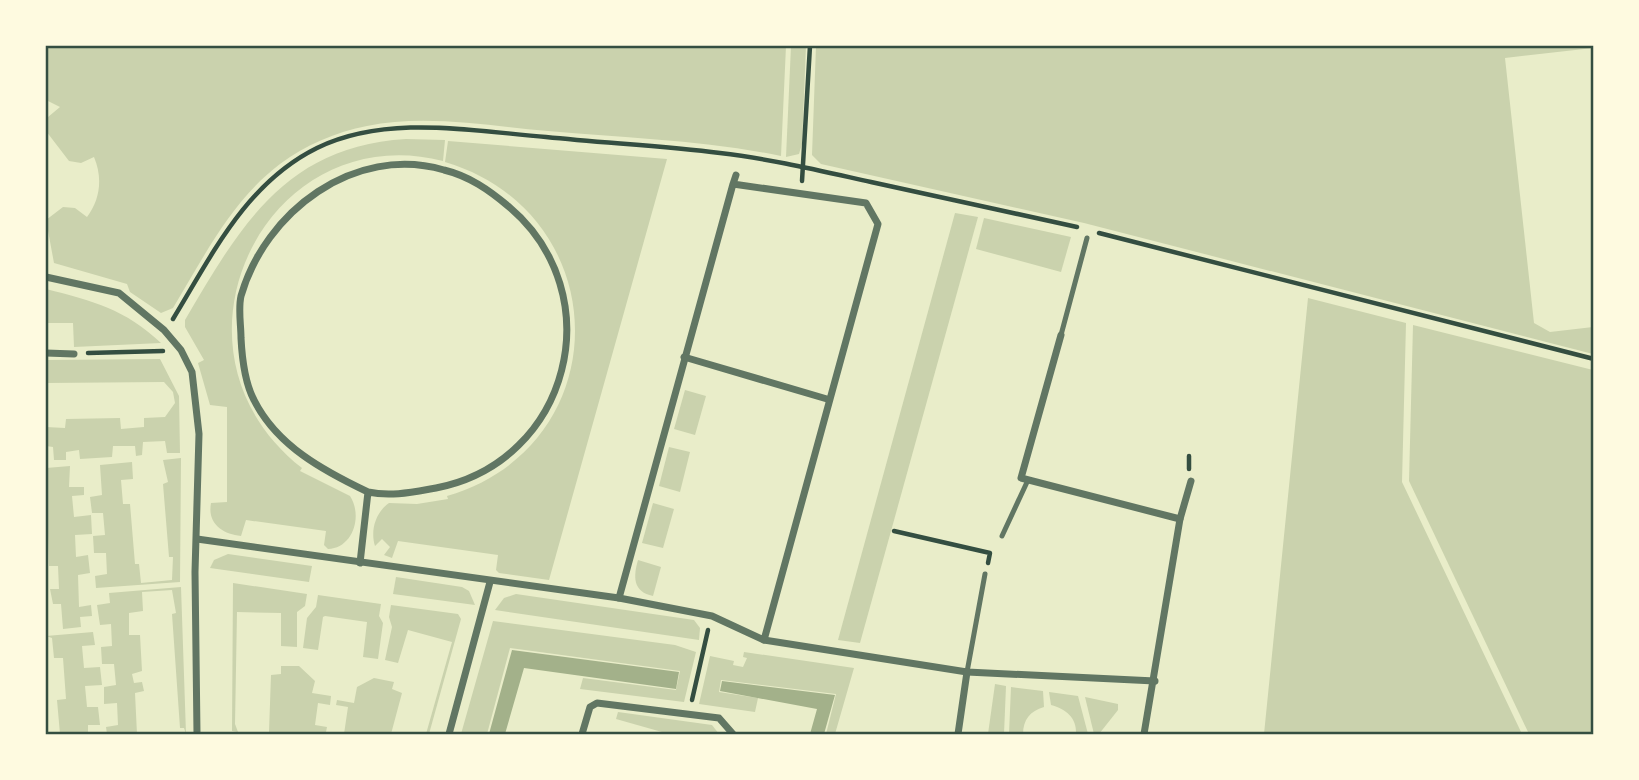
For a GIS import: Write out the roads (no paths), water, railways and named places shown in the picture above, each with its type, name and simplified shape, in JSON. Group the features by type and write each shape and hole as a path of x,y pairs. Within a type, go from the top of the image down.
{"street":[{"path":"412,165 443,169 487,189 538,236 561,282 569,330 559,382 534,429 509,454 479,474 445,486 405,494 368,492 334,476 298,452 282,437 254,400 241,348 240,299 257,254 276,226 333,181 372,169 412,165"},
{"path":"619,598 734,180 799,195 866,203 878,224 827,399 764,640"},
{"path":"46,277 119,293 164,330 181,350 192,372 199,434 195,572 197,734"},
{"path":"1061,335 1021,478 1180,519"},
{"path":"46,353 74,354"},
{"path":"684,357 827,399"},
{"path":"1144,734 1180,519 1191,481"},
{"path":"360,563 368,492"},
{"path":"197,539 619,598 712,616 764,640 967,672 1155,681"},
{"path":"449,734 490,582"},
{"path":"958,734 967,672"},
{"path":"582,734 592,704 719,718 733,734"}],"lane":[{"path":"1061,335 1087,238"},
{"path":"1002,536 1028,480"},
{"path":"967,672 985,574"}]}
